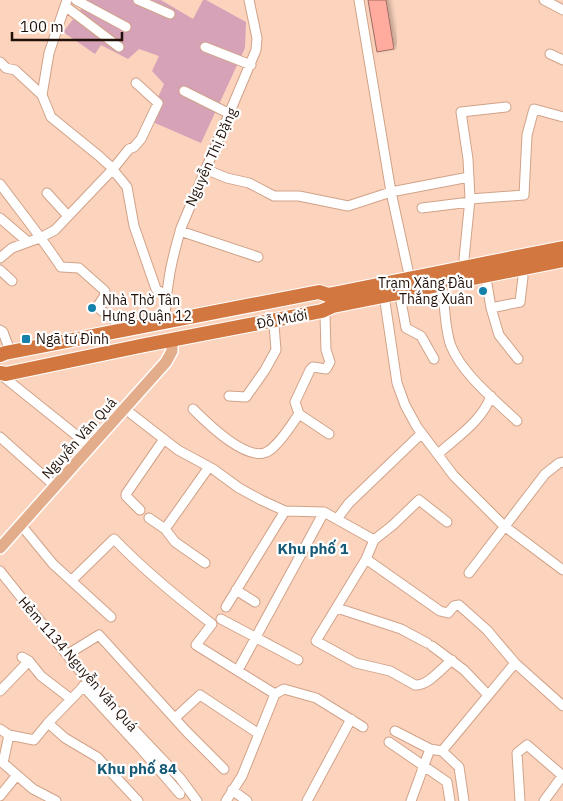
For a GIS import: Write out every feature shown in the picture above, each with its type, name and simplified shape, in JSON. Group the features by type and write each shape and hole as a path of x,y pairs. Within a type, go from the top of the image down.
{"highway":[{"name":"Đỗ Mười","path":"165,320 563,240"},
{"name":"Đỗ Mười","path":"3,351 5,353 122,328 319,292 328,295 563,248"},
{"name":"Đỗ Mười","path":"2,376 325,315 385,299 563,260"},
{"name":"Đỗ Mười","path":"172,343 322,312 333,306 385,299 401,301 563,269"}],"main road":[{"name":"Nguyễn Văn Quá","path":"1,543 21,525 125,410 170,356 172,343"}],"street":[{"path":"76,0 126,27"},
{"path":"138,0 170,14"},
{"name":"Nguyễn Thị Đặng","path":"165,320 166,296 172,258 180,231 204,169 230,114 256,50 257,38 250,0"},
{"path":"359,0 391,192 408,270"},
{"path":"544,0 563,10"},
{"path":"42,95 49,54 66,3 119,47"},
{"path":"205,47 251,64"},
{"path":"550,54 563,60"},
{"path":"2,68 15,70 42,95 51,117 99,156 113,169 127,187 134,226 156,289 166,296"},
{"path":"0,258 12,248 55,230 113,169 129,149 134,147 141,139 158,104 157,100 136,83"},
{"path":"184,91 230,114"},
{"path":"464,259 470,200 468,159 461,112 506,107"},
{"path":"422,208 470,200 524,195 527,135 534,109 563,117"},
{"path":"204,169 227,178 250,183 274,196 300,196 348,206 391,192 469,177"},
{"path":"0,184 36,233 42,237 61,267 80,268 105,291 98,307 122,328"},
{"path":"47,193 68,216"},
{"path":"0,218 28,242"},
{"path":"180,231 258,257"},
{"path":"0,270 12,281"},
{"path":"491,308 520,302 523,277"},
{"path":"487,284 491,308 499,335 518,359"},
{"path":"443,292 451,345 459,362 517,421"},
{"path":"385,299 397,383 406,405 422,433 454,476 504,526 563,570"},
{"path":"401,301 406,328 420,336 434,359"},
{"path":"325,315 326,350 330,362 326,369 313,367 310,370 295,402 299,414 329,434"},
{"path":"230,396 246,397 265,370 276,350 274,325"},
{"path":"0,330 3,332 3,351"},
{"path":"2,376 91,447"},
{"path":"438,454 478,419 488,405 491,396"},
{"path":"193,409 229,442 252,452 261,453 269,451 299,414"},
{"path":"125,410 178,450 209,467 239,488 286,511 324,512 374,540"},
{"path":"337,520 349,503 422,433"},
{"path":"0,437 56,487"},
{"path":"140,510 126,494 164,439"},
{"path":"469,573 546,474 563,462"},
{"path":"165,529 209,467"},
{"path":"447,522 418,500 393,525 374,540 366,559 316,641 356,663 390,671 415,686 426,682 452,660"},
{"path":"226,607 286,511"},
{"path":"238,670 324,512"},
{"path":"149,518 165,529 175,542 205,563"},
{"path":"21,525 53,564 111,617"},
{"path":"72,580 114,539 130,556 173,594 212,624 196,645 276,694"},
{"path":"366,559 440,612 448,613 454,606 459,605 487,630 515,663 563,706"},
{"name":"Hẻm 1134 Nguyễn Văn Quá","path":"0,571 68,654 86,684 180,778 197,801"},
{"path":"236,590 255,602"},
{"path":"337,608 401,629 430,644 464,670 488,695"},
{"path":"221,619 298,660"},
{"path":"68,654 99,635 186,732 224,769"},
{"path":"0,691 25,659 41,676 71,699"},
{"path":"442,751 515,663"},
{"path":"0,729 8,735 34,740 86,684 180,794"},
{"path":"226,801 242,776 276,694 284,689 316,698 363,727"},
{"path":"175,718 200,694 259,734"},
{"path":"306,801 351,719"},
{"path":"48,723 65,738 97,757 138,801"},
{"path":"395,731 430,749 442,751 459,767 464,801"},
{"path":"8,735 3,763 33,789 56,801"},
{"path":"389,742 447,782 450,801"},
{"path":"520,801 517,753 527,745 563,775 544,801"},
{"path":"411,801 430,749"},
{"path":"0,796 17,775"},
{"path":"232,790 247,801"}],"shaded area":[{"path":"82,0 161,0 193,19 203,0 206,0 246,22 245,48 201,143 148,120 164,84 152,71 159,56 139,49 128,59 101,45 95,54 63,32 86,3"}],"building":[{"path":"368,0 386,0 394,49 377,52"}],"place":[{"name":"Trạm Xăng Đầu Thắng Xuân","path":"483,291"},
{"name":"Nhà Thờ Tân Hưng Quận 12","path":"92,308"},
{"name":"Ngã tư Đình","path":"26,339"}],"district":[{"name":"Khu phố 1","path":"313,549"},
{"name":"Khu phố 84","path":"137,769"}]}
